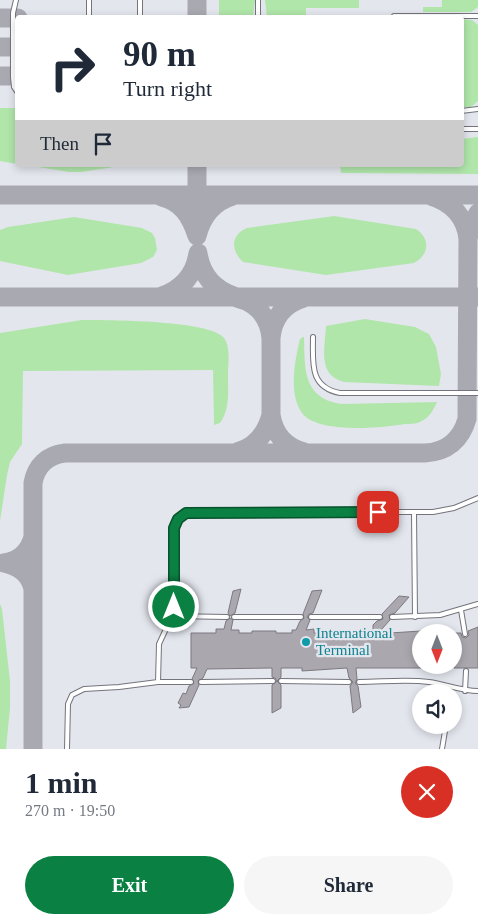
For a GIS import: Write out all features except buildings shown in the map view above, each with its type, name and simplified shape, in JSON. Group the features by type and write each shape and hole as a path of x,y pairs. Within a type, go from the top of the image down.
{"lane":[{"path":"15,88 13,77 13,13 16,0"},
{"path":"89,0 89,15"},
{"path":"140,0 140,15"},
{"path":"258,0 258,15"},
{"path":"464,16 478,16"},
{"path":"464,111 478,108"},
{"path":"464,130 478,129"},
{"path":"312,337 313,366 316,376 322,385 330,391 340,393 478,393"},
{"path":"158,682 159,644 172,616 174,607 174,528 178,519 186,513 414,512 444,510 461,506 478,498"},
{"path":"414,512 414,617"},
{"path":"392,617 440,615 478,604"},
{"path":"461,610 465,634"},
{"path":"172,616 227,617"},
{"path":"234,617 301,617"},
{"path":"311,617 380,617"},
{"path":"465,691 466,671"},
{"path":"201,682 273,681"},
{"path":"281,681 349,682"},
{"path":"359,682 420,681 431,684"},
{"path":"67,749 68,704 76,692 84,689 158,682 191,682"},
{"path":"462,691 478,691"},
{"path":"442,749 444,734"}],"green space":[{"path":"219,0 255,0 253,15 219,15"},
{"path":"265,0 359,0 359,8 306,8 306,15 267,15"},
{"path":"442,0 478,0 478,7 471,12 423,12 423,7 442,7"},
{"path":"464,19 472,20 478,25 478,101 471,107 464,107"},
{"path":"0,108 15,108 15,164 0,161"},
{"path":"478,137 478,174 341,173 340,167 464,167 464,139"},
{"path":"38,167 114,167 81,172"},
{"path":"334,216 416,229 421,233 426,242 423,256 414,263 326,275 243,262 236,253 235,239 241,231 247,228"},
{"path":"74,217 142,228 152,233 157,250 153,257 141,263 68,275 0,261 0,230 8,227"},
{"path":"365,319 415,327 429,334 436,347 441,374 439,386 344,382 335,378 326,367 324,360 326,326"},
{"path":"82,320 180,324 215,332 224,338 228,346 229,361 228,400 223,418 220,423 214,425 213,370 23,371 22,444 10,462 0,521 0,333"},
{"path":"303,337 308,380 312,388 328,401 341,404 437,402 434,408 423,420 413,424 351,428 335,427 310,420 302,413 298,405 294,386 296,357 300,339"},
{"path":"0,604 10,681 10,708 6,749 0,749"}],"taxiway":[{"path":"197,0 197,15"},
{"path":"0,18 15,18"},
{"path":"0,47 15,47"},
{"path":"0,76 15,76"},
{"path":"197,167 197,207"},
{"path":"0,195 478,195"},
{"path":"162,197 169,199 185,211 197,236 202,222 209,211 220,202 233,196"},
{"path":"431,196 445,202 457,212 467,231 468,239 470,229 478,213"},
{"path":"33,749 33,483 34,477 43,462 53,456 65,453 425,453 440,450 452,444 461,433 467,419 468,239"},
{"path":"162,296 176,289 186,280 194,268 198,253 202,268 209,280 220,289 234,296"},
{"path":"0,297 478,297"},
{"path":"237,298 250,303 261,312 268,324 271,338 274,324 281,312 291,304 304,298"},
{"path":"271,338 271,415"},
{"path":"237,452 250,447 259,439 271,415 272,422 282,439 291,447 304,452"},
{"path":"33,537 23,555 4,563 14,566 23,572 29,579 33,589"}],"place":[{"name":"International Terminal","path":"306,642"}],"route":[{"path":"174,607 174,528 180,516 186,513 378,512"}]}
